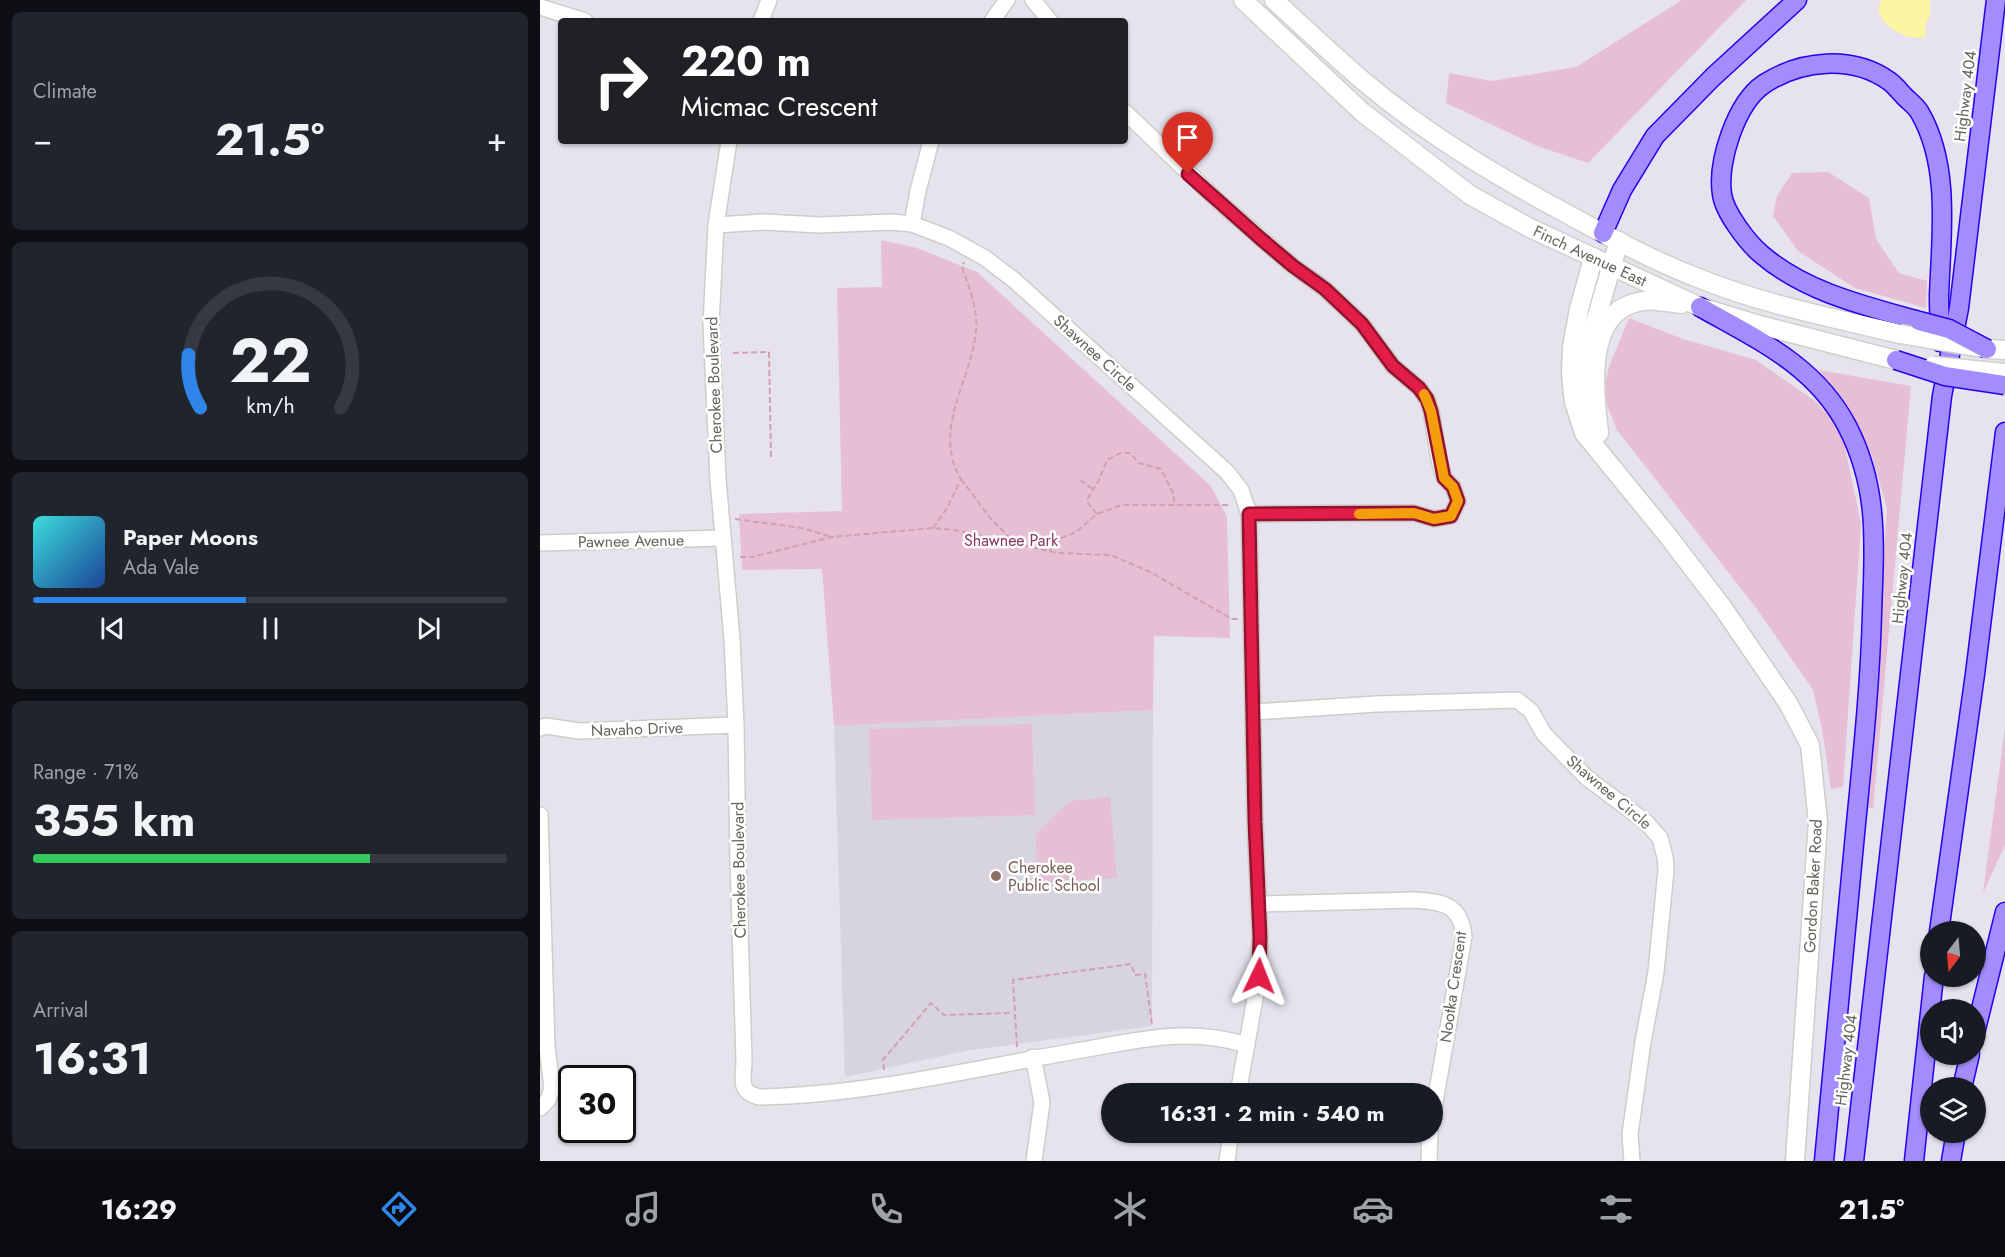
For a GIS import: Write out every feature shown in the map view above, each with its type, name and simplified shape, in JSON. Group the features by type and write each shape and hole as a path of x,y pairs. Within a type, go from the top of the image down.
{"highway":[{"path":"1611,237 1622,190 1655,136 1713,77 1797,0"},
{"name":"Highway 404","path":"1854,1161 1942,396 1962,286 1996,0"},
{"path":"1942,396 1939,299 1944,212 1935,151 1920,112 1889,81 1865,69 1829,62 1792,70 1763,85 1740,113 1723,156 1722,196 1741,234 1762,255 1804,282 1872,308 1919,321 1949,329 1986,349"},
{"path":"1700,307 1780,352 1795,363 1826,394 1847,426 1865,469 1873,511 1870,680 1824,1161"},
{"path":"1896,360 1945,376 2005,385"},
{"path":"1940,921 2005,432"},
{"path":"1983,999 2005,912"},
{"path":"1914,1161 1933,987"},
{"path":"1952,1161 1954,1143"}],"main road":[{"name":"Finch Avenue East","path":"1243,0 1362,112 1470,195 1593,259 1700,307 1763,326 1896,360 2005,373"},
{"name":"Finch Avenue East","path":"1274,0 1363,81 1453,147 1538,199 1643,255 1741,293 1900,334 1986,349 2005,350"},
{"name":"Gordon Baker Road","path":"1611,237 1593,259 1574,338 1571,375 1574,402 1584,433 1723,608 1788,703 1810,745 1818,822 1795,1161"},
{"name":"Gordon Baker Road","path":"1608,461 1587,397 1585,378 1586,353 1611,267 1611,237"},
{"path":"1599,433 1594,377 1596,356 1610,321 1633,303 1654,300 1700,307"}],"street":[{"path":"762,18 769,0"},
{"path":"994,18 1007,0"},
{"path":"1034,0 1048,18"},
{"path":"540,7 575,18"},
{"path":"1128,115 1217,201 1293,266 1325,289 1362,324 1393,366 1419,388 1427,399 1431,411 1444,478 1453,487 1458,501 1451,516 1434,519 1414,513 1249,514"},
{"name":"Cherokee Boulevard","path":"729,144 716,225 711,324 718,479 732,639 736,725 744,1040 743,1086 749,1094 759,1097 830,1093 1162,1036 1202,1035 1225,1038 1247,1045"},
{"path":"912,224 918,191 931,144"},
{"name":"Shawnee Circle","path":"716,225 764,222 820,225 875,221 912,224 969,248 1014,280 1227,472 1241,490 1249,514 1255,822 1260,904 1259,976 1240,1083"},
{"name":"Pawnee Avenue","path":"540,543 722,538"},
{"name":"Shawnee Circle","path":"1254,712 1376,704 1517,700 1531,711 1544,734 1587,778 1646,822 1660,838 1666,870 1656,972 1630,1134 1632,1161"},
{"name":"Navaho Drive","path":"540,728 546,726 579,731 736,725"},
{"path":"540,815 547,1047 552,1088 548,1100 540,1108"},
{"name":"Nootka Crescent","path":"1260,904 1414,900 1435,902 1449,906 1456,912 1461,918 1464,937 1438,1083"},
{"path":"1033,1058 1041,1102 1034,1161"},
{"path":"1227,1161 1230,1143"},
{"path":"1429,1161 1430,1143"}],"path":[{"path":"964,255 962,267 977,314 974,343 949,430 951,452 961,479 1010,541"},
{"path":"733,353 769,352 771,458"},
{"path":"1097,514 1088,501 1108,458 1121,453 1129,453 1139,463 1157,467 1163,471 1173,493 1175,507"},
{"path":"933,528 947,508 961,479"},
{"path":"1080,480 1093,489"},
{"path":"1050,551 1054,541 1076,532 1097,514 1122,505 1233,506"},
{"path":"731,519 802,528 832,537"},
{"path":"735,557 752,557 832,537 933,528 954,530 1067,554 1111,555 1150,572 1232,619 1250,620"},
{"path":"1017,1047 1013,980 1131,964 1135,975 1145,974 1152,1026"},
{"path":"884,1071 883,1060 931,1003 944,1015 1014,1013"}],"shaded area":[{"path":"1882,0 1930,0 1930,15 1925,25 1926,36 1909,37 1892,28 1880,15 1879,7"},
{"name":"Cherokee Public School","path":"1153,710 1152,1026 965,1051 845,1077 834,726"}],"green space":[{"path":"1682,0 1746,0 1588,163 1537,146 1446,103 1449,73 1492,81 1576,67"},
{"path":"1828,172 1869,198 1876,239 1899,273 1927,281 1926,308 1855,288 1798,251 1773,216 1777,196 1792,173"},
{"name":"Shawnee Park","path":"881,240 917,248 977,272 1211,486 1227,517 1230,638 1154,636 1153,710 834,726 822,569 742,570 739,514 842,511 837,288 882,287"},
{"path":"1629,318 1683,339 1756,360 1815,401 1841,429 1861,523 1843,787 1831,789 1822,729 1813,690 1757,609 1617,430 1603,395 1609,367"},
{"path":"1819,370 1911,386 1873,809 1866,807 1887,509 1871,453 1849,411"},
{"path":"1032,724 1035,815 872,820 869,729"},
{"path":"2005,728 2005,845 1983,893"},
{"path":"1110,797 1117,878 1037,883 1036,834 1070,801"}],"slow traffic":[{"path":"1359,514 1414,513 1434,519 1451,516 1458,501 1453,487 1444,478 1431,411 1424,394"}],"place":[{"name":"Cherokee Public School","path":"996,876"}],"route":[{"path":"1188,174 1293,266 1325,289 1362,324 1393,366 1419,388 1427,399 1431,411 1444,478 1453,487 1458,501 1451,516 1434,519 1414,513 1249,514 1255,822 1260,904 1259,976"}]}
